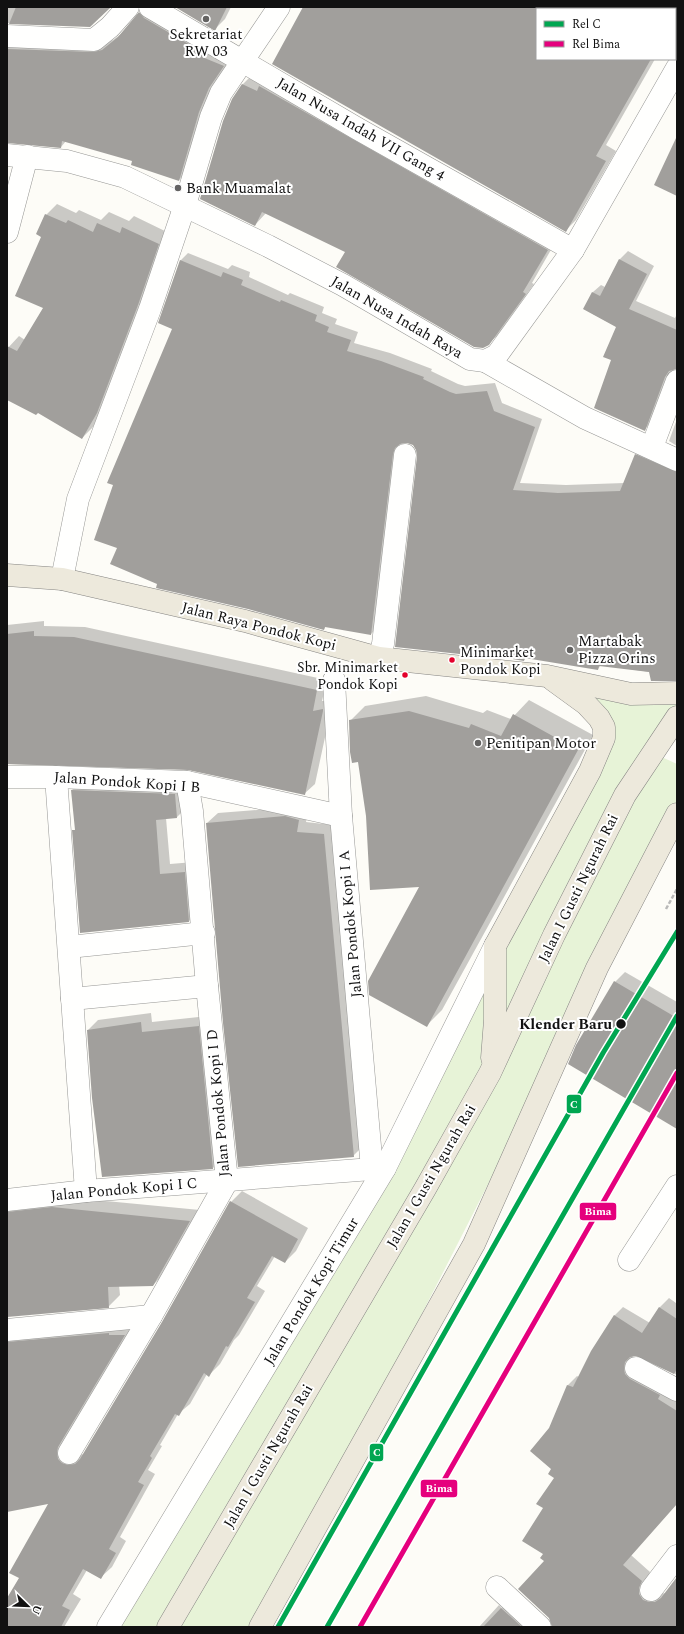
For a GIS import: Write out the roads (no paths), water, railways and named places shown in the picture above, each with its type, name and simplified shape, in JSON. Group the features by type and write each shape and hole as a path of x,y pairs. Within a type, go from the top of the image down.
{"main road":[{"name":"Jalan Raya Pondok Kopi","path":"7,575 62,580 245,621 379,658 547,676 631,694 677,693"},
{"path":"490,1073 495,1020 495,946 590,771 604,738 604,727 599,718 586,704 547,676"},
{"name":"Jalan I Gusti Ngurah Rai","path":"168,1627 425,1189 490,1073 554,935 624,795 677,717"},
{"path":"260,1627 474,1244 597,968 677,814"}],"street":[{"path":"7,36 94,40 110,27 128,7"},
{"name":"Jalan Nusa Indah VII Gang 4","path":"150,7 358,128 573,250"},
{"path":"62,580 78,499 150,309 185,205 211,117 221,93 279,7"},
{"path":"485,361 497,355 573,250 676,70"},
{"path":"7,232 17,156"},
{"name":"Jalan Nusa Indah Raya","path":"17,156 67,161 125,177 185,205 343,286 470,359 485,361 585,418 652,447 677,460"},
{"path":"652,447 677,381"},
{"path":"379,658 383,644 405,455"},
{"name":"Jalan Pondok Kopi I A","path":"334,680 341,816 378,1168"},
{"name":"Jalan Pondok Kopi I B","path":"7,777 56,777 187,782 341,816"},
{"path":"56,777 86,1191"},
{"name":"Jalan Pondok Kopi I D","path":"69,1453 151,1316 227,1181 207,986 204,933 192,811 187,782"},
{"path":"69,947 204,933"},
{"name":"Jalan Pondok Kopi Timur","path":"108,1627 378,1168 495,946"},
{"path":"72,998 207,986"},
{"name":"Jalan Pondok Kopi I C","path":"7,1200 86,1191 378,1168"},
{"path":"629,1260 677,1186"},
{"path":"7,1330 151,1316"},
{"path":"636,1368 677,1390"},
{"path":"651,1590 677,1556"},
{"path":"497,1587 540,1627"}],"rail line":[{"name":"C","path":"278,1627 603,1053 677,932"},
{"name":"C","path":"327,1627 677,1016"},
{"name":"Bima","path":"360,1627 677,1073"}],"place":[{"name":"Sekretariat RW 03","path":"206,19"},
{"name":"Bank Muamalat","path":"178,188"},
{"name":"Martabak Pizza Orins","path":"570,650"},
{"name":"Minimarket Pondok Kopi","path":"452,660"},
{"name":"Sbr. Minimarket Pondok Kopi","path":"405,675"},
{"name":"Penitipan Motor","path":"478,743"},
{"name":"Klender Baru","path":"621,1024"}]}
